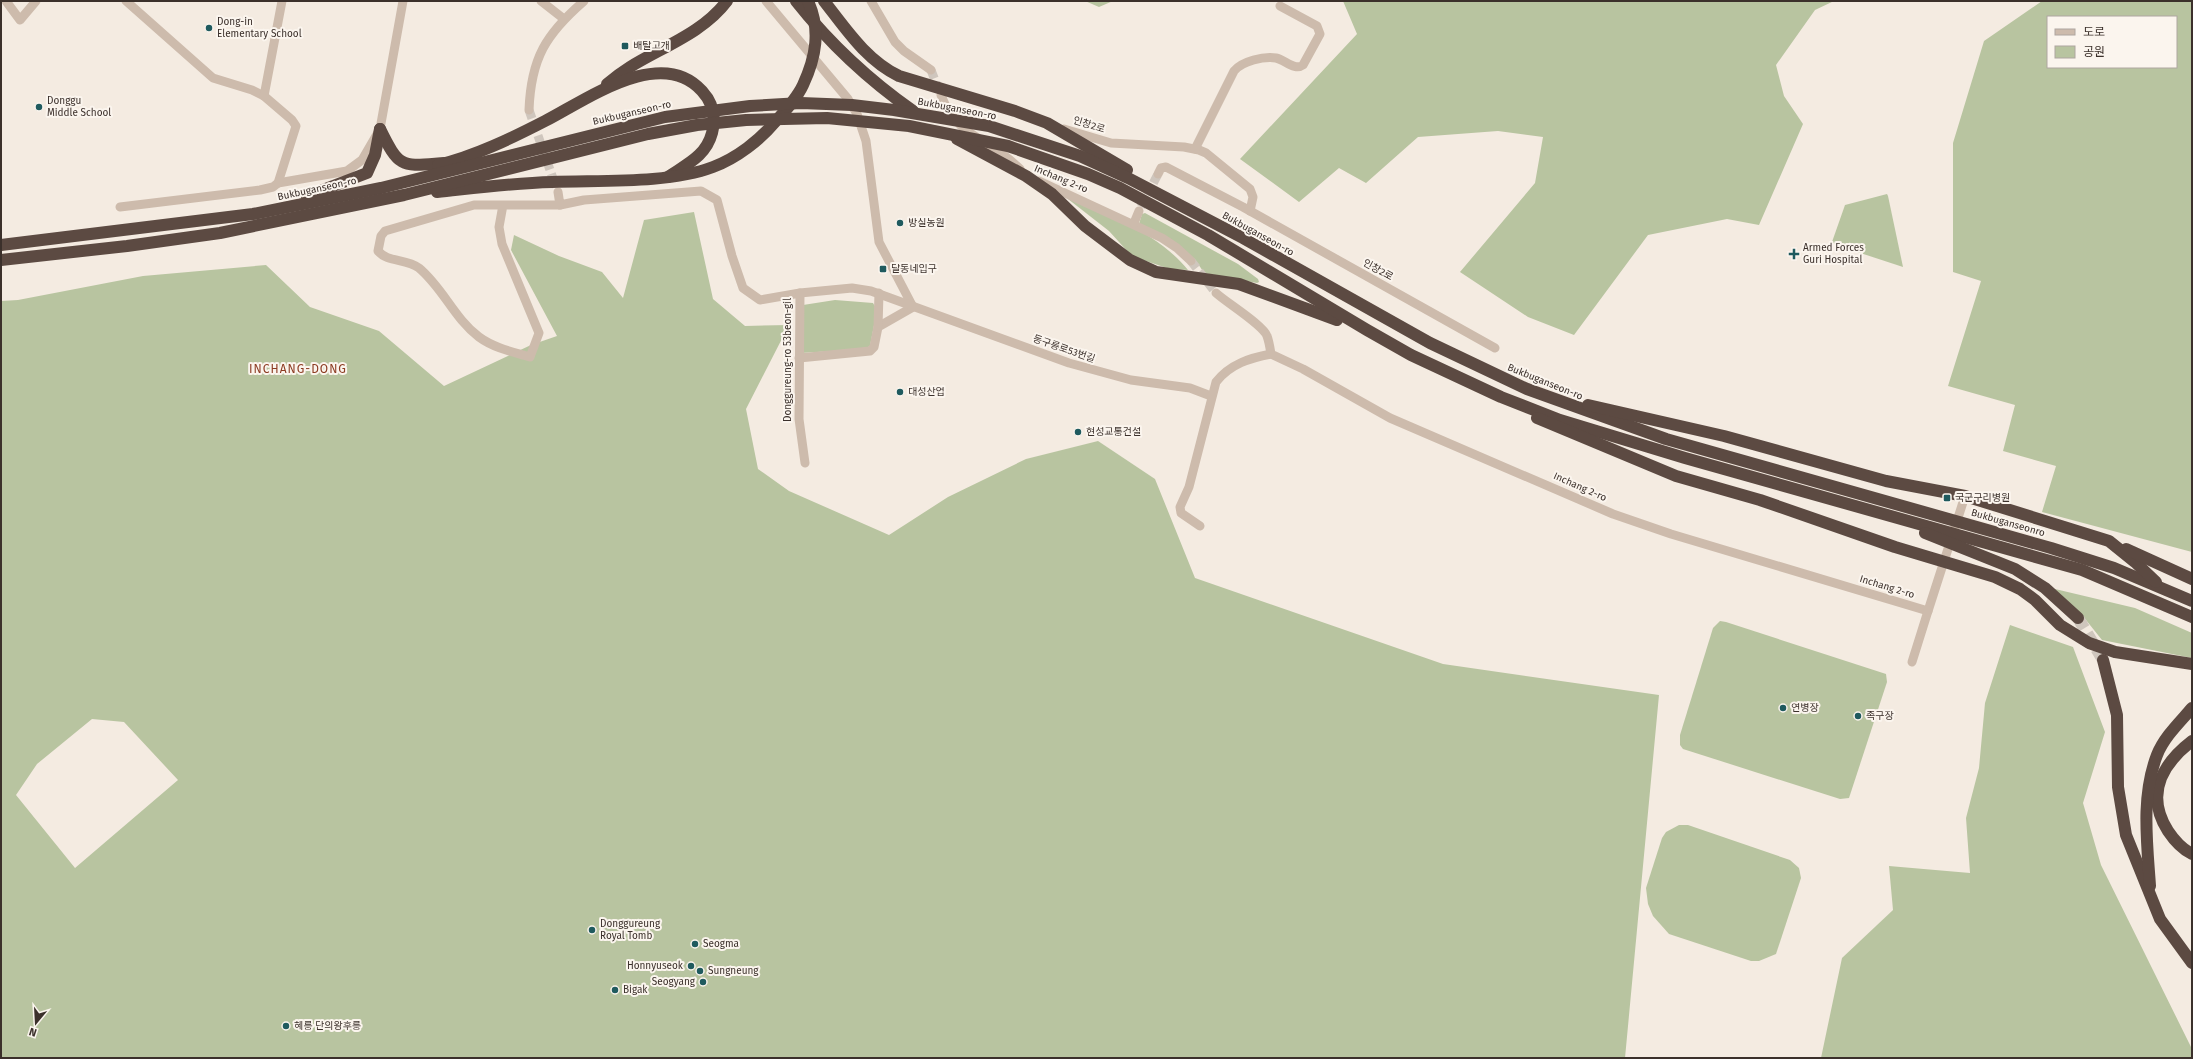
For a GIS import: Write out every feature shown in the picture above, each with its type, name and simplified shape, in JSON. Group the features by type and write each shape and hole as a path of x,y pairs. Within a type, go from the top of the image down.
{"highway":[{"path":"307,196 357,186 446,163 484,149 545,121 600,89 629,68 691,33 721,9 727,1"},
{"path":"796,1 836,46 885,91 936,128 1026,176 1052,194 1085,226 1130,260 1156,272 1239,284 1277,296 1367,330"},
{"path":"404,195 523,183 687,175 714,167 737,155 767,131 801,88 812,65 816,45 815,25 808,1"},
{"path":"824,1 860,46 887,70 899,76 1015,111 1050,125 1243,238"},
{"path":"600,89 642,76 663,72 691,81 705,94 714,115 710,140 702,153 696,159 668,176"},
{"name":"Bukbuganseon-ro","path":"1,245 240,216 381,188 665,117 750,106 801,103 852,105 966,122 989,126 1030,138 1080,156 1128,178 1243,238 1430,343 1527,389 1666,439 2050,548 2160,586"},
{"path":"1,260 127,246 220,233 404,195 648,134 697,125 746,120 827,118 909,126 1008,146 1053,161 1120,188 1194,228 1367,330 1418,358 1502,397 1560,420 2082,570 2192,617"},
{"path":"380,129 391,152 400,162 416,165 446,163"},
{"path":"240,216 307,196 367,173 375,155 380,129"},
{"path":"1527,389 1586,405 1729,438 2109,541 2192,579"},
{"path":"1502,397 1553,426 1676,476 1772,504 1945,558 1979,571 2020,589 2035,600 2060,625 2090,643 2115,652 2192,664"},
{"path":"1861,507 2015,569 2045,588 2078,618"},
{"path":"2109,541 2135,562 2160,586 2192,601"},
{"path":"2160,586 2192,595"},
{"path":"2103,660 2117,715 2118,786 2126,835 2150,899 2160,919 2192,963"},
{"path":"2150,899 2146,821 2148,789 2157,754 2170,733 2192,708"},
{"path":"2192,740 2177,752 2163,772 2156,804 2159,815 2171,835 2192,854"}],"street":[{"path":"6,1 20,20 36,1"},
{"path":"126,1 213,78 252,90 264,96 292,120 296,126 278,183"},
{"path":"264,96 282,1"},
{"path":"120,207 260,190 273,187 278,183 347,171 362,160 380,129 403,1"},
{"path":"541,1 564,18"},
{"path":"529,110 530,87 533,70 546,40 564,18 584,1"},
{"path":"766,1 848,99 857,114 866,141 879,242 913,307 878,328"},
{"path":"872,1 895,42 904,51 931,70"},
{"path":"1195,149 1234,71 1239,66 1271,58 1278,59 1295,67 1303,65 1320,34 1320,30 1317,26 1280,6"},
{"name":"Inchang 2-ro","path":"941,95 947,110 963,129 1014,164 1026,176 1059,189 1134,223 1170,243 1191,261"},
{"name":"인창2로","path":"1050,125 1111,143 1195,149 1206,153 1250,189 1254,197 1250,211"},
{"name":"인창2로","path":"1158,174 1161,168 1166,167 1250,211 1495,348"},
{"name":"Donggureung-ro 53beon-gil","path":"503,206 499,227 502,244 518,277 539,333 530,357 496,346 479,337 464,322 430,277 408,262 384,258 378,251 380,236 384,231 474,205 560,205 584,200 701,191 717,200 732,256 743,288 760,300 800,293 799,419 805,463"},
{"path":"558,192 560,205"},
{"path":"1134,223 1139,211"},
{"path":"799,358 870,351 874,347 878,328 882,294 891,296 896,293 898,279"},
{"name":"동구릉로53번길","path":"800,293 852,288 882,294 913,307 1054,358 1110,376 1190,388 1211,396"},
{"path":"1200,526 1179,510 1189,487 1211,396 1216,382 1224,371 1234,365 1271,354 1267,335 1258,324 1230,305 1216,293"},
{"name":"Inchang 2-ro","path":"1271,354 1303,369 1390,418 1613,514 1671,534 1928,611"},
{"path":"1912,662 1963,501"}],"green space":[{"path":"1085,1 1113,1 1099,7"},
{"path":"1343,1 1834,1 1815,10 1776,65 1784,96 1803,124 1759,225 1727,219 1648,235 1574,335 1528,317 1460,272 1535,183 1543,137 1498,131 1418,137 1366,183 1339,168 1299,202 1240,159 1357,34"},
{"path":"2042,1 2192,1 2192,552 2042,512 2056,466 2003,451 2015,405 1948,386 1981,281 1953,272 1953,143 1984,41"},
{"path":"1887,194 1903,267 1836,245 1832,242 1845,205"},
{"path":"1069,195 1117,218 1148,236 1176,257 1188,270 1170,269 1137,258 1129,253 1109,231 1068,199"},
{"path":"694,212 713,299 745,326 789,325 746,409 758,469 789,491 889,535 948,497 1026,459 1098,441 1155,479 1195,578 1443,664 1659,695 1625,1058 1,1058 1,301 18,300 143,276 266,265 310,307 379,331 444,386 531,345 557,336 511,250 514,235 559,256 602,272 623,298 644,220","holes":["92,719 124,722 178,780 75,868 16,795 37,764"]},
{"path":"1145,213 1238,264 1258,279 1259,282 1257,283 1204,273 1191,256 1183,249 1167,238 1139,224 1142,214"},
{"path":"835,300 873,303 877,310 870,346 865,349 801,353 803,305"},
{"path":"2055,589 2135,608 2192,633 2192,658 2102,640 2082,615 2055,591"},
{"name":"연병장","path":"1720,621 1886,674 1887,682 1849,798 1840,799 1683,749 1680,745 1680,735 1713,628"},
{"path":"2010,625 2073,647 2105,732 2083,803 2101,865 2192,1049 2192,1058 1821,1058 1842,958 1893,910 1889,866 1970,873 1966,818 1979,768 1985,703"},
{"path":"1679,825 1688,825 1790,860 1799,868 1801,878 1776,954 1759,961 1751,961 1669,934 1653,916 1648,904 1646,888 1662,838 1666,832"}],"tunnel":[{"path":"931,70 939,91"},
{"path":"529,110 556,187"},
{"path":"1141,207 1158,174"},
{"path":"1191,261 1216,293"},
{"path":"2078,618 2103,660"}],"place":[{"name":"Dong-in Elementary School","path":"209,28"},
{"name":"배탈고개","path":"625,46"},
{"name":"Donggu Middle School","path":"39,107"},
{"name":"방실농원","path":"900,223"},
{"name":"Armed Forces Guri Hospital","path":"1794,254"},
{"name":"달동네입구","path":"883,269"},
{"name":"대성산업","path":"900,392"},
{"name":"현성교통건설","path":"1078,432"},
{"name":"국군구리병원","path":"1947,498"},
{"name":"연병장","path":"1783,708"},
{"name":"족구장","path":"1858,716"},
{"name":"Donggureung Royal Tomb","path":"592,930"},
{"name":"Seogma","path":"695,944"},
{"name":"Honnyuseok","path":"691,966"},
{"name":"Sungneung","path":"700,971"},
{"name":"Seogyang","path":"703,982"},
{"name":"Bigak","path":"615,990"},
{"name":"혜릉 단의왕후릉","path":"286,1026"}],"district":[{"name":"INCHANG-DONG","path":"298,369"}]}
